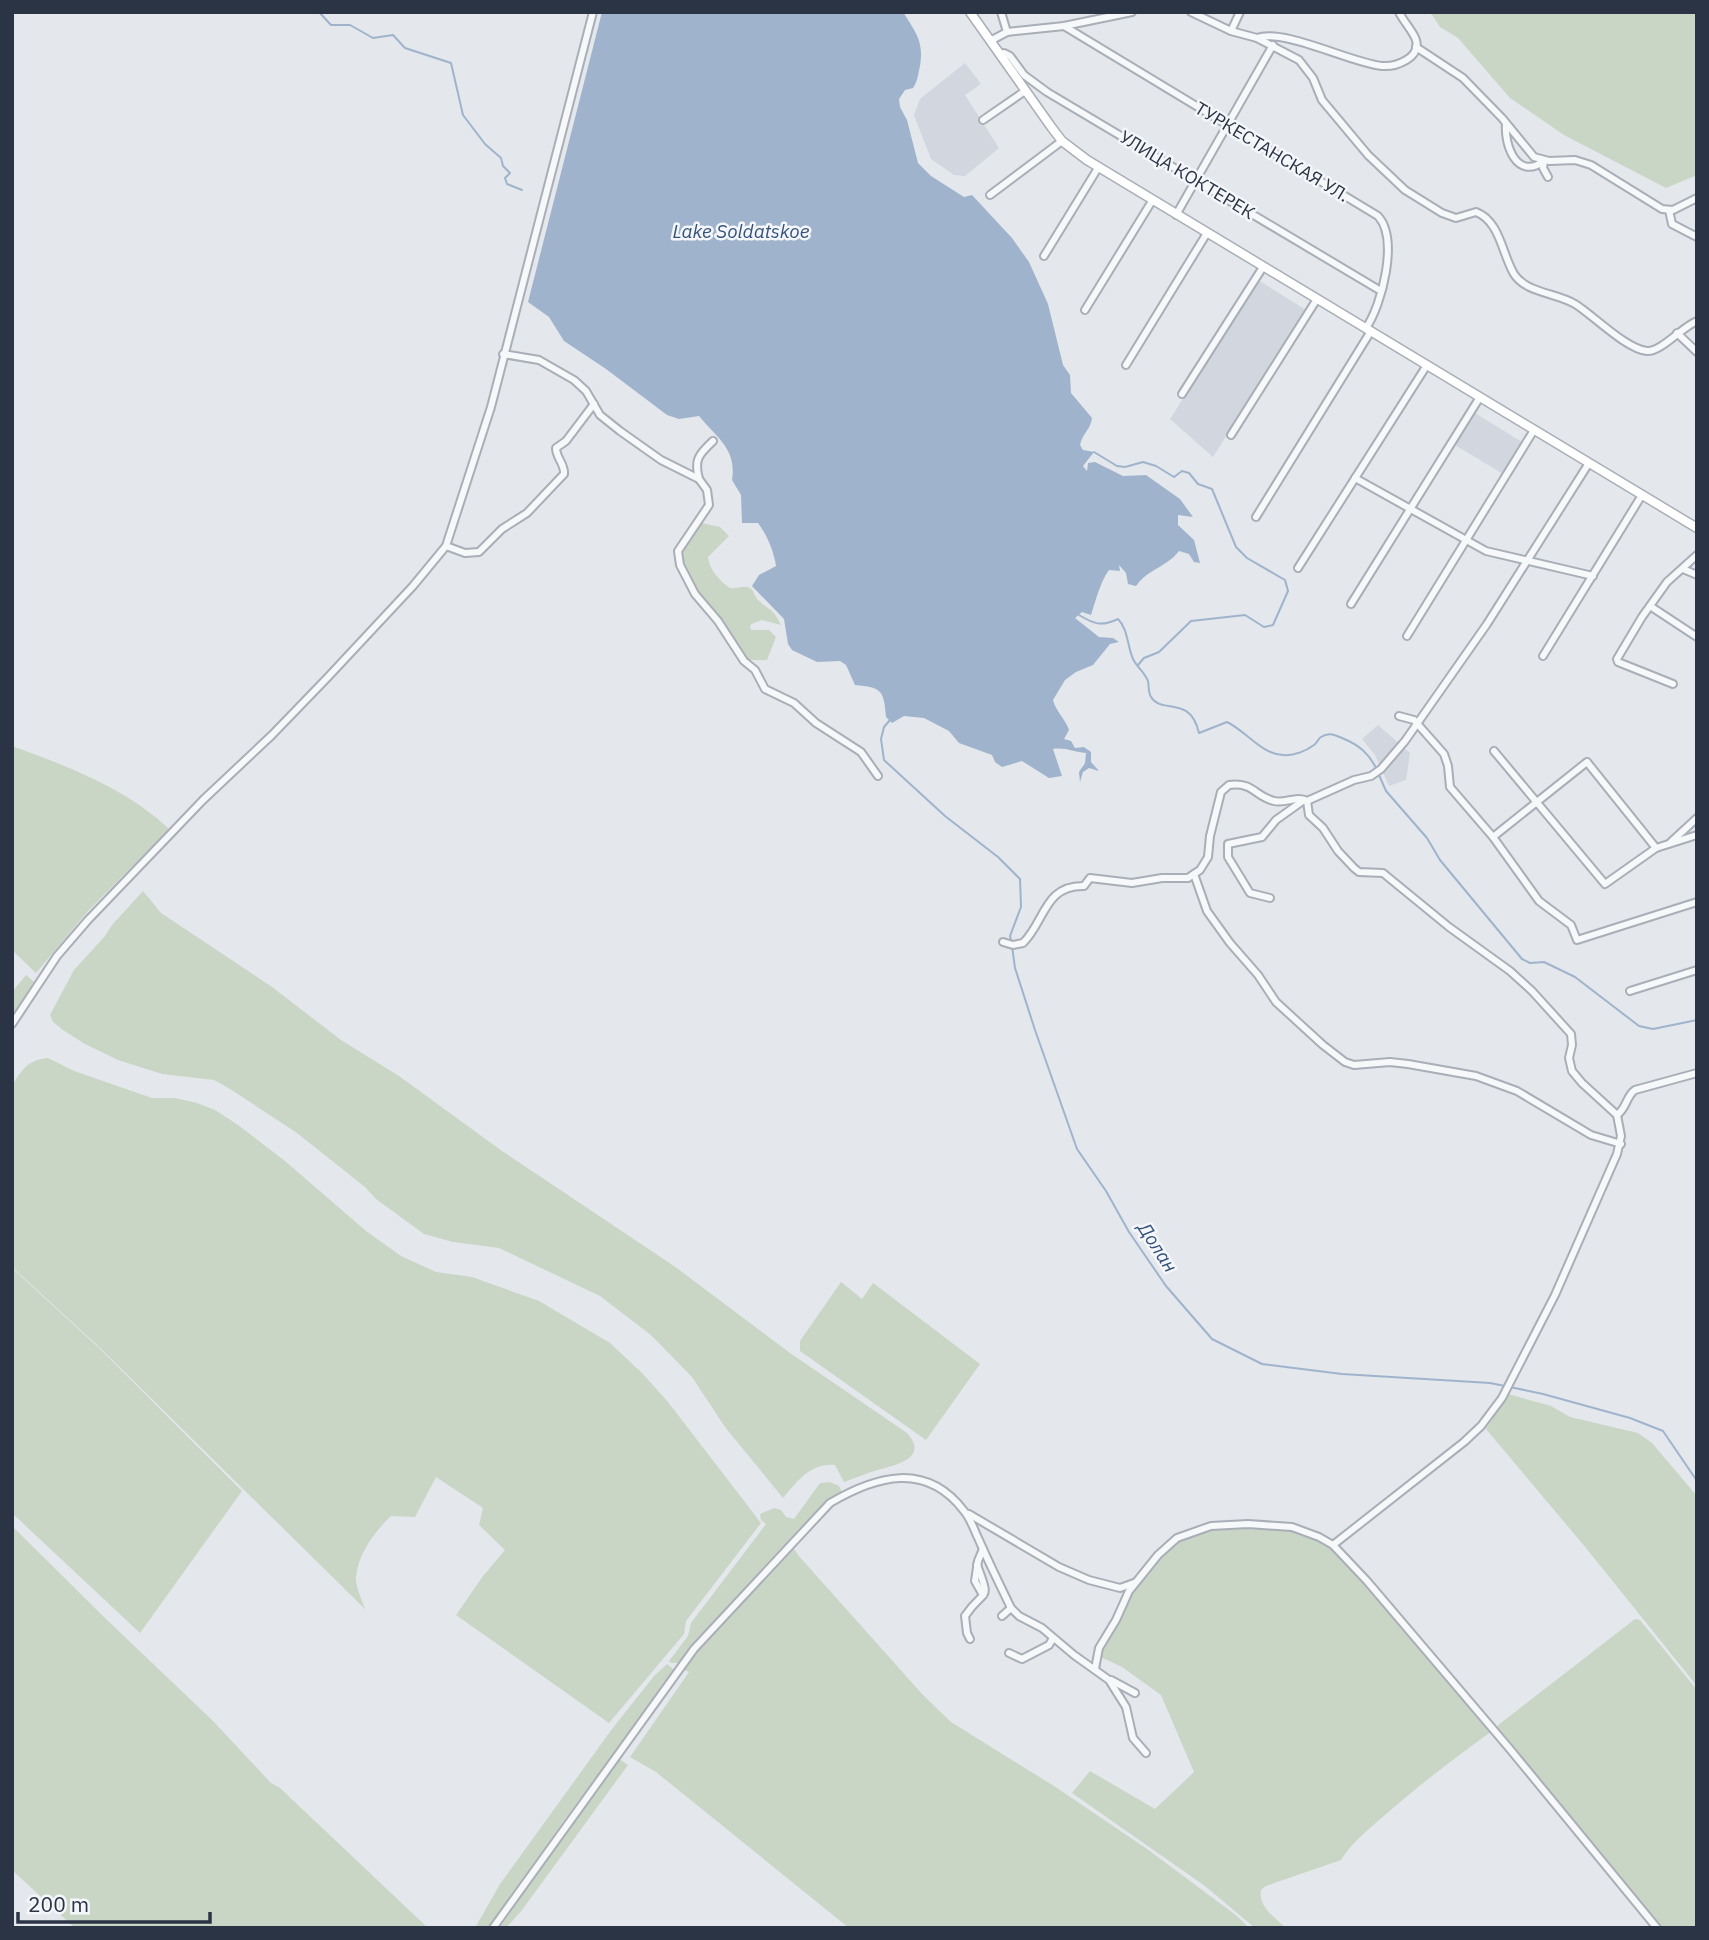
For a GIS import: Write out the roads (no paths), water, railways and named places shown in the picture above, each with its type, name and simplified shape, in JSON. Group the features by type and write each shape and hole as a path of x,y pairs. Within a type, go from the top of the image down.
{"main road":[{"path":"970,12 1062,141 1098,168 1697,528"}],"street":[{"path":"12,1024 57,956 88,920 203,800 328,677 413,586 446,546 491,407 593,12"},
{"path":"1001,12 1007,32"},
{"path":"990,41 1007,32 1064,26 1132,12"},
{"path":"1191,12 1231,31 1273,45 1302,63 1313,78 1322,100 1368,155 1399,186 1449,216 1462,217 1476,212 1484,215 1495,229 1520,281 1576,304 1606,328 1641,349 1652,351 1697,321"},
{"path":"1231,31 1240,12"},
{"path":"1257,38 1264,35 1298,42 1321,47 1345,57 1387,66 1404,61 1416,47 1416,40 1399,12"},
{"name":"ТУРКЕСТАНСКАЯ УЛ.","path":"1064,26 1382,220 1389,244 1381,291 1368,330 1255,517"},
{"path":"1175,215 1273,45"},
{"path":"1416,47 1463,78 1529,153 1544,161"},
{"name":"УЛИЦА КОКТЕРЕК","path":"1000,55 1004,53 1010,56 1024,75 1047,92 1381,291"},
{"path":"983,120 1025,91"},
{"path":"1506,124 1508,140 1517,163 1534,166 1544,161 1575,160 1591,165 1654,205 1669,210 1697,198"},
{"path":"990,195 1062,141"},
{"path":"1544,161 1543,168 1548,177"},
{"path":"1044,256 1098,168"},
{"path":"1085,310 1152,201"},
{"path":"1669,210 1672,224 1697,237"},
{"path":"1126,365 1207,233"},
{"path":"1182,394 1263,267"},
{"path":"1231,435 1317,299"},
{"path":"1677,333 1697,352"},
{"path":"503,354 539,360 574,380 586,391 600,415 661,460 699,480 708,491 709,505 678,551 680,565 695,594 719,621 744,661 755,670 765,689 794,704 816,723 862,752 878,776"},
{"path":"1298,568 1427,365"},
{"path":"1351,604 1480,397"},
{"path":"446,546 465,553 478,552 492,537 527,513 564,474 556,448 566,441 594,404"},
{"path":"1407,636 1534,430"},
{"path":"699,480 697,456 713,441"},
{"path":"1270,898 1250,893 1228,857 1228,844 1262,837 1276,820 1305,801 1378,772 1417,723 1487,625 1589,463"},
{"path":"1355,478 1486,551 1592,576"},
{"path":"1543,656 1642,495"},
{"path":"1673,684 1617,661 1667,582 1697,555"},
{"path":"1683,569 1697,575"},
{"path":"1650,606 1697,637"},
{"path":"1399,716 1408,717 1417,723 1444,754 1450,787 1493,837 1539,901 1571,925 1577,940 1697,902"},
{"path":"1494,751 1605,884 1656,848 1697,835"},
{"path":"1493,837 1587,762 1656,848"},
{"path":"1003,942 1013,945 1023,943 1049,901 1071,887 1084,886 1090,878 1132,883 1162,878 1188,878 1194,874 1208,857 1210,836 1222,792 1228,785 1243,783 1275,801 1302,798 1310,815 1354,868 1359,872 1383,873 1532,991 1571,1034 1569,1064 1572,1071 1617,1115 1621,1144 1611,1171 1555,1295 1497,1406 1464,1442 1333,1545"},
{"path":"1670,843 1697,818"},
{"path":"1194,874 1208,912 1276,1002 1322,1045 1345,1062 1354,1065 1390,1062 1476,1076 1517,1091 1591,1135 1621,1144"},
{"path":"1630,991 1697,970"},
{"path":"1617,1115 1624,1109 1629,1095 1635,1090 1697,1073"},
{"path":"493,1928 694,1649 830,1503 850,1491 874,1482 905,1478 929,1481 946,1492 965,1512 1059,1567 1089,1580 1120,1588 1136,1582"},
{"path":"965,1512 1010,1608 1042,1628 1109,1679 1136,1693"},
{"path":"1095,1669 1098,1648 1136,1582 1158,1555 1177,1538 1211,1526 1282,1525 1304,1531 1333,1545 1502,1739 1657,1928"},
{"path":"970,1639 965,1616 983,1595 975,1583 977,1565 983,1549"},
{"path":"1120,1588 1125,1600"},
{"path":"1002,1616 1010,1608"},
{"path":"1009,1653 1022,1660 1049,1644 1054,1638"},
{"path":"1109,1679 1126,1707 1133,1738 1146,1752"}],"water":[{"name":"Lake Soldatskoe","path":"602,12 903,12 918,38 921,50 916,83 913,88 905,90 899,99 918,163 931,176 964,197 972,195 1012,238 1029,262 1048,304 1063,365 1070,375 1071,393 1092,418 1080,445 1083,450 1094,452 1083,466 1087,471 1088,463 1095,462 1123,476 1146,475 1180,499 1193,517 1178,515 1178,525 1194,540 1200,563 1194,562 1189,554 1179,551 1136,586 1128,584 1126,573 1119,565 1120,571 1109,570 1106,574 1091,615 1082,612 1075,618 1099,637 1113,638 1119,642 1110,644 1093,665 1065,680 1053,700 1069,730 1064,739 1071,741 1075,748 1084,747 1091,752 1091,762 1099,771 1089,768 1083,772 1080,782 1079,772 1085,763 1086,753 1062,749 1053,749 1062,776 1049,778 1022,761 1002,767 995,762 992,755 959,743 949,731 924,718 904,716 892,723 886,717 880,692 871,687 855,685 846,665 840,661 817,662 792,650 788,644 784,619 752,586 759,575 776,566 772,549 758,523 742,523 741,495 732,480 731,460 724,445 699,416 679,419 667,415 564,341 549,317 528,302"}],"waterway":[{"path":"319,12 331,25 350,25 373,38 393,35 405,48 451,63 463,115 485,144 501,158 503,166 510,173 505,178 507,184 522,190"},
{"path":"1094,452 1117,466 1125,467 1143,462 1174,477 1182,471 1189,473 1198,484 1212,489 1236,547 1247,558 1285,580 1288,591 1273,625 1264,627 1245,615 1191,621 1159,652 1144,658 1138,665"},
{"path":"1079,615 1098,623 1118,619 1126,632 1133,659 1148,681 1151,697 1162,705 1183,709 1189,713 1199,733 1227,722 1268,751 1287,755 1304,751 1321,737 1332,734 1367,754 1377,770"},
{"name":"Долан","path":"890,720 884,727 881,739 884,760 1020,879 1021,907 1010,936 1011,940"},
{"path":"1379,775 1386,791 1427,838 1440,860 1522,959 1530,963 1544,962 1575,977 1639,1026 1653,1029 1697,1020"},
{"name":"Долан","path":"1012,946 1015,968 1077,1149 1166,1286 1212,1339 1262,1364 1342,1374 1505,1386"},
{"name":"Долан","path":"1510,1387 1630,1418 1663,1431 1697,1481"}]}
